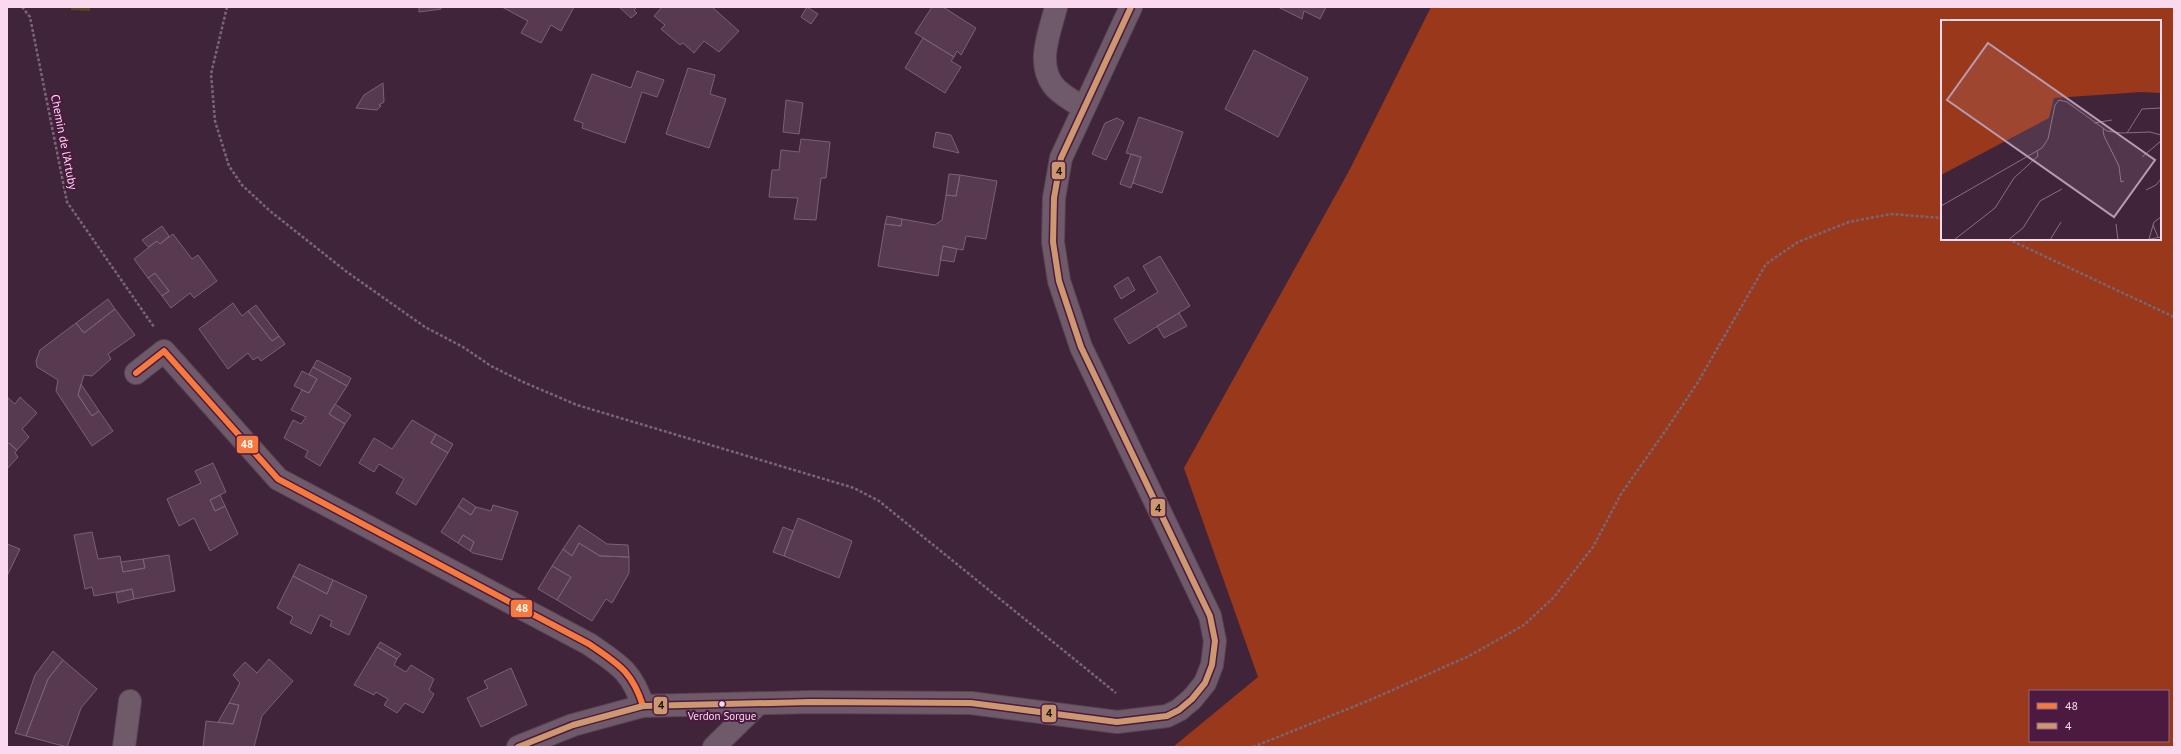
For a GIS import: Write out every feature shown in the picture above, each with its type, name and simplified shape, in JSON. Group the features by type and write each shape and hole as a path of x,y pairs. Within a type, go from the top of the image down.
{"street":[{"path":"1056,7 1046,45 1044,66 1053,86 1083,108"},
{"path":"518,747 573,725 643,706 971,703 1117,722 1167,716 1179,710 1192,699 1205,683 1212,665 1215,641 1210,616 1081,347 1059,281 1053,242 1054,198 1061,158 1131,7"},
{"path":"136,373 164,352 278,479 589,644 622,667 637,688 643,706"},
{"path":"124,747 130,701"},
{"path":"714,747 758,704"}],"path":[{"name":"Chemin de l'Artuby","path":"22,7 30,16 67,202 154,325 164,352"},
{"path":"227,7 211,74 215,121 229,166 242,185 270,211 347,272 425,327 463,347 491,366 523,382 577,405 854,488 879,500 1147,719"},
{"path":"1253,747 1370,700 1469,656 1524,625 1554,597 1593,546 1621,494 1698,382 1766,264 1798,242 1848,222 1891,214 1941,218"},
{"path":"2010,240 2174,317"}],"shaded area":[{"path":"71,7 90,7 90,11 71,10"},
{"path":"1431,7 2174,7 2174,747 1173,747 1258,677 1184,468 1349,171"}],"building":[{"path":"419,7 441,7 441,9 419,12"},
{"path":"502,7 574,7 561,31 551,25 541,43 521,33 528,21"},
{"path":"619,7 637,7 634,10 637,13 631,18"},
{"path":"662,7 712,7 739,31 719,52 704,41 694,53 683,43 680,45 661,29 665,25 654,16"},
{"path":"807,7 818,14 811,24 801,17"},
{"path":"932,7 943,7 976,28 961,55 957,51 954,57 915,33"},
{"path":"1278,7 1326,7 1320,19 1304,11 1302,19"},
{"path":"923,38 954,57 951,61 961,67 945,93 905,68"},
{"path":"1254,50 1308,78 1278,137 1225,109"},
{"path":"688,68 715,75 710,94 726,99 709,148 666,134"},
{"path":"637,71 664,80 657,97 642,92 625,143 582,128 583,123 574,120 592,74 631,88"},
{"path":"383,83 384,102 379,105 381,106 377,110 356,108 364,95"},
{"path":"786,100 803,103 799,134 783,132"},
{"path":"1139,117 1183,132 1162,193 1133,183 1141,157 1126,153"},
{"path":"1117,118 1124,122 1106,160 1092,154 1105,123"},
{"path":"936,132 951,135 959,153 933,147"},
{"path":"801,139 830,142 826,178 821,178 816,220 794,219 798,198 769,197 772,170 779,170 781,150 799,152"},
{"path":"1131,154 1141,157 1131,188 1120,184"},
{"path":"949,174 960,175 956,196 946,195"},
{"path":"960,175 997,181 986,239 966,236 963,250 943,246 938,276 878,266 885,224 901,226 902,219 935,225 942,220 946,195 956,196"},
{"path":"887,216 902,219 901,226 885,224"},
{"path":"162,226 169,236 160,244 157,241 148,247 142,240"},
{"path":"173,234 192,259 198,255 217,281 194,298 190,293 171,308 162,296 169,291 155,273 148,278 134,259 157,241 160,244"},
{"path":"943,246 957,249 954,262 940,260"},
{"path":"1160,256 1190,306 1129,344 1114,319 1158,292 1143,266"},
{"path":"155,273 169,291 162,296 148,278"},
{"path":"1128,277 1135,290 1121,299 1114,286"},
{"path":"108,299 115,309 84,333 76,323"},
{"path":"233,303 242,316 248,311 272,341 279,336 285,344 261,361 258,357 253,360 248,353 228,369 199,329"},
{"path":"256,305 279,336 272,341 248,311"},
{"path":"115,309 135,335 108,354 111,359 92,376 84,375 78,395 92,416 99,411 113,431 92,446 56,391 58,380 37,367 36,361 40,350 76,323 84,333"},
{"path":"1179,313 1187,326 1164,338 1157,326"},
{"path":"317,360 351,378 347,386 313,367"},
{"path":"313,367 347,386 329,414 345,424 320,466 305,457 308,451 284,438 293,420 301,424 306,417 291,410 302,390 309,393 317,379 309,374"},
{"path":"302,371 317,379 309,393 294,386"},
{"path":"81,384 99,411 92,416 78,395"},
{"path":"7,397 15,404 20,397 37,413 22,429 29,437 17,450 9,443 7,445"},
{"path":"335,404 351,415 345,424 329,414"},
{"path":"412,420 436,434 431,443 448,453 416,505 396,493 404,479 379,464 374,472 359,463 374,438 392,449"},
{"path":"436,434 453,444 448,453 431,443"},
{"path":"9,443 17,450 15,453 18,457 7,469 7,445"},
{"path":"213,463 226,492 210,500 215,511 225,506 238,534 210,551 194,518 179,526 167,499 201,483 195,471"},
{"path":"220,495 225,506 215,511 210,500"},
{"path":"463,498 476,507 471,515 458,506"},
{"path":"493,505 518,512 502,560 473,553 470,551 474,542 463,535 458,543 441,532 458,506 471,515 476,507 491,511"},
{"path":"798,518 852,541 839,578 784,556"},
{"path":"579,525 607,544 628,545 629,557 600,556 579,543 572,556 563,549"},
{"path":"783,527 793,531 784,556 773,552"},
{"path":"92,532 98,559 120,556 123,572 145,568 143,559 169,555 175,591 134,599 132,589 94,596 92,587 85,589 74,535"},
{"path":"463,535 474,542 470,551 458,543"},
{"path":"579,543 600,556 629,557 629,573 612,603 606,599 592,621 557,600 571,577 552,566 563,549 572,556"},
{"path":"7,544 20,549 7,576"},
{"path":"143,559 145,568 123,572 121,562"},
{"path":"299,564 333,580 327,594 293,576"},
{"path":"552,566 571,577 557,600 538,589"},
{"path":"293,576 327,594 333,580 367,596 349,635 330,626 332,621 320,615 311,634 290,623 293,617 277,608"},
{"path":"132,589 134,599 118,603 116,593"},
{"path":"380,642 401,654 397,659 377,647"},
{"path":"377,647 397,659 394,665 406,672 411,665 434,679 429,690 434,694 423,713 405,703 397,713 384,705 388,699 376,692 374,695 354,685"},
{"path":"53,651 63,660 48,679 26,736 15,733 35,675"},
{"path":"269,659 293,681 262,716 254,747 203,747 206,721 233,724 239,705 229,703 240,683 233,675 245,662 257,673"},
{"path":"63,660 97,689 81,708 67,747 26,736 48,679"},
{"path":"511,668 527,705 481,727 467,698 488,688 484,681"},
{"path":"229,703 239,705 233,724 218,722"}],"transit line":[{"name":"4","path":"518,747 573,725 643,706 811,702 971,703 1117,722 1167,716 1179,710 1192,699 1205,683 1212,665 1215,641 1210,616 1081,347 1059,281 1053,242 1054,198 1061,158 1131,7"},
{"name":"48","path":"136,373 164,351 278,479 589,644 623,669 634,684 643,706"}],"place":[{"name":"Verdon Sorgue","path":"722,704"}]}
